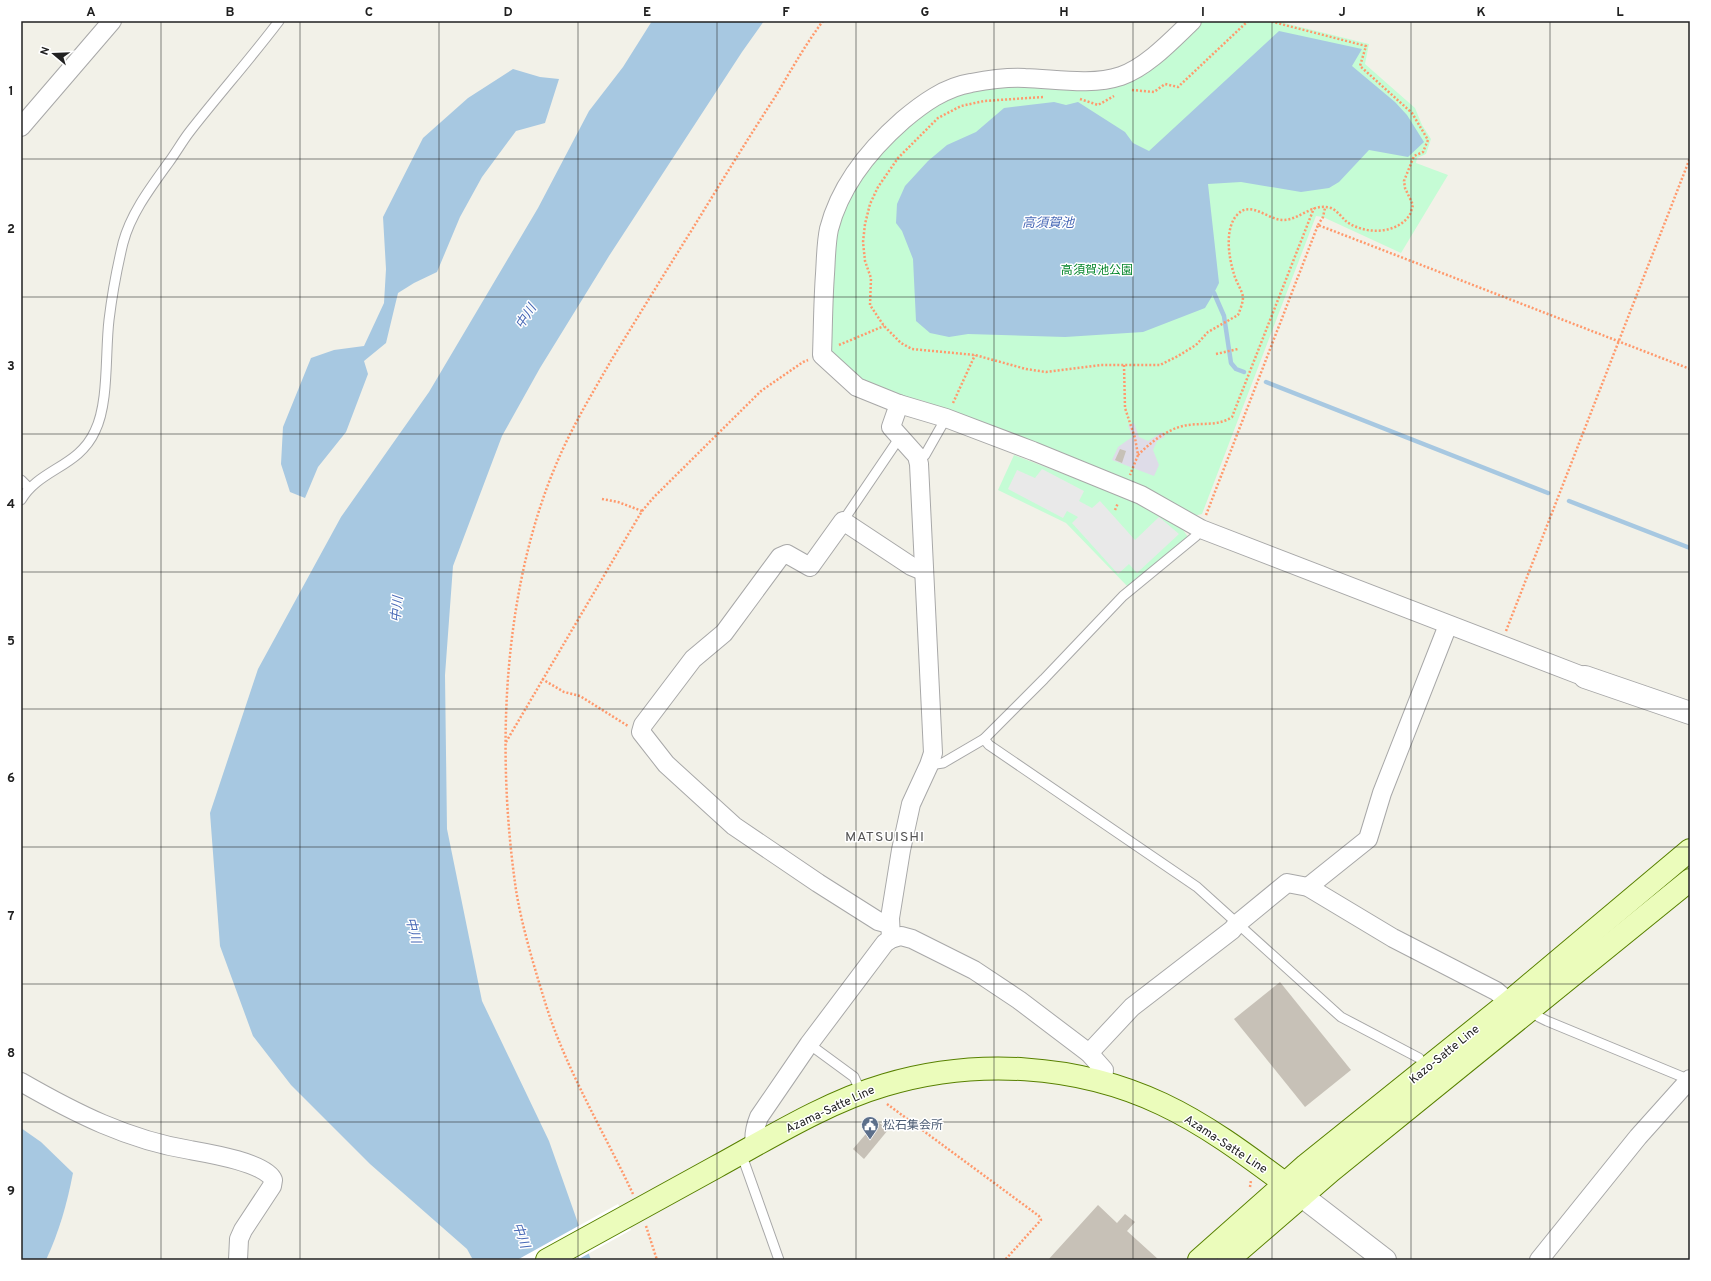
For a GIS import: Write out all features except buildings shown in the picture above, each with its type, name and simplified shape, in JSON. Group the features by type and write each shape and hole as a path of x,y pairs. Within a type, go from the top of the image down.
{"main road":[{"name":"Kazo-Satte Line","path":"1199,1260 1284,1183 1509,1002 1690,850"},
{"name":"Kazo-Satte Line","path":"1228,1260 1302,1196 1530,1008 1690,880"},
{"name":"Azama-Satte Line","path":"547,1260 748,1149 835,1104 868,1091 928,1074 960,1070 1037,1070 1103,1083 1154,1101 1188,1118 1236,1148 1302,1196"}],"street":[{"path":"21,128 112,21"},
{"path":"1192,21 1167,46 1137,69 1121,76 1103,80 1022,78 970,83 934,96 885,135 862,164 849,184 835,211 829,230 826,246 829,351 858,388 898,404 946,418 1125,488 1176,514 1201,529 1501,646 1690,713"},
{"path":"748,1149 759,1117 809,1044 885,943 890,931 901,850 911,804 933,753 923,571 922,508 918,459 891,427 898,404"},
{"path":"923,571 911,566 843,521 810,567 786,554 780,557 724,633 694,660 643,725 641,732 666,764 734,826 818,884 878,921 890,931 912,939 974,970 1019,1000 1089,1053 1104,1070 1103,1083"},
{"path":"1308,887 1368,839 1382,793 1448,625"},
{"path":"1089,1053 1132,1008 1232,930 1237,924 1287,883 1308,887 1393,938 1496,991 1509,1002"},
{"path":"1539,1260 1638,1137 1690,1079"},
{"path":"21,1082 79,1113 129,1135 165,1146 223,1157 268,1172 273,1180 272,1186 243,1230 239,1240 238,1260"},
{"path":"1302,1196 1385,1260"}],"lane":[{"path":"21,500 29,488 73,459 87,446 95,431 100,418 106,372 109,320 120,256 127,231 138,209 152,185 191,130 279,21"},
{"path":"918,459 925,455 946,418"},
{"path":"843,521 900,437"},
{"path":"21,480 29,488"},
{"path":"929,765 943,763 984,739 1044,679 1123,596 1196,536 1201,529"},
{"path":"984,739 996,750 1197,887 1341,1016 1419,1058"},
{"path":"1530,1008 1539,1017 1547,1021 1690,1079"},
{"path":"809,1044 854,1077 868,1091"},
{"path":"748,1149 779,1260"}],"path":[{"path":"657,1260 632,1213 618,1162 577,1085 545,1003 517,893 507,803 506,708 519,588 540,506 558,459 582,409 643,307 823,21"},
{"path":"1128,91 1134,90 1154,92 1165,84 1178,87 1248,21"},
{"path":"1047,96 984,101 961,106 938,118 898,158 878,187 870,204 865,224 863,242 865,261 871,278 870,305 884,326 901,343 912,349 975,355 1046,372 1101,365 1160,365 1178,356 1196,344 1208,332 1235,318 1241,308 1243,298 1234,274 1228,246 1229,236 1236,216 1242,211 1256,210 1280,220 1288,220 1314,208 1331,208 1348,222 1363,229 1383,230 1394,228 1409,216 1413,205 1405,188 1404,181 1414,156 1423,152 1428,140 1412,113 1360,66 1366,46 1269,21"},
{"path":"1078,98 1098,105 1116,94"},
{"path":"1501,646 1690,158"},
{"path":"1127,481 1138,455 1150,443 1163,434 1183,426 1221,422 1232,416 1314,208"},
{"path":"1201,529 1318,225 1323,217 1325,208"},
{"path":"1318,225 1690,369"},
{"path":"506,742 642,511 654,497 761,391 803,362 884,326"},
{"path":"1216,354 1238,348"},
{"path":"946,418 975,355"},
{"path":"1124,365 1125,408 1135,438 1138,455"},
{"path":"602,499 618,502 642,511"},
{"path":"542,679 559,690 580,696 606,711 633,730 641,732"},
{"path":"868,1091 877,1096 1039,1216 1041,1220 1005,1260"},
{"path":"1250,1187 1252,1176"}],"green space":[{"name":"高須賀池公園","path":"1202,21 1276,21 1369,44 1365,64 1415,108 1422,125 1431,139 1426,154 1417,158 1416,163 1448,175 1401,253 1323,217 1316,216 1202,514 1193,516 921,400 872,388 857,378 827,346 837,218 879,148 929,106 968,90 1142,72"},
{"path":"1014,455 1134,501 1183,530 1188,537 1129,588 1066,523 998,490"}],"shaded area":[{"path":"1134,423 1139,437 1148,441 1162,432 1165,437 1157,441 1153,450 1159,465 1154,476 1112,460 1118,447 1132,437 1128,425"},
{"path":"1042,469 1084,491 1079,501 1092,508 1100,501 1135,540 1159,517 1179,534 1137,573 1129,564 1118,574 1072,523 1078,517 1067,511 1063,518 1008,489 1017,470 1035,478"}],"water":[{"name":"中川","path":"652,21 764,21 742,52 609,256 540,368 502,436 453,566 445,675 447,829 482,1001 549,1141 591,1260 473,1260 467,1249 370,1164 291,1085 253,1036 220,946 210,813 258,669 341,517 429,392 538,208 589,111 623,67"},
{"name":"高須賀池","path":"1279,31 1362,49 1352,66 1395,102 1407,115 1424,142 1408,157 1369,150 1339,182 1329,188 1301,192 1241,182 1208,184 1219,283 1205,308 1143,332 1065,337 968,334 949,337 930,333 916,321 913,259 902,231 896,223 897,204 905,186 928,161 947,145 976,132 1004,108 1054,102 1066,105 1078,102 1125,132 1133,143 1149,151"},
{"path":"513,69 540,77 559,79 545,123 516,131 482,177 460,217 437,272 414,283 398,293 386,343 364,361 368,374 346,432 318,467 305,498 290,492 281,464 283,427 311,358 334,350 364,346 384,303 386,269 383,217 423,138 468,98"},
{"path":"21,1128 41,1142 73,1173 62,1218 46,1260 21,1260"}],"pier":[{"path":"618,1204 631,1230 577,1260 517,1260"}],"waterway":[{"path":"1214,293 1224,316 1231,363 1236,369 1244,372"},
{"path":"1266,382 1548,493"},
{"path":"1569,501 1690,548"}],"place":[{"name":"松石集会所","path":"870,1140"}],"district":[{"name":"MATSUISHI","path":"885,836"}]}
